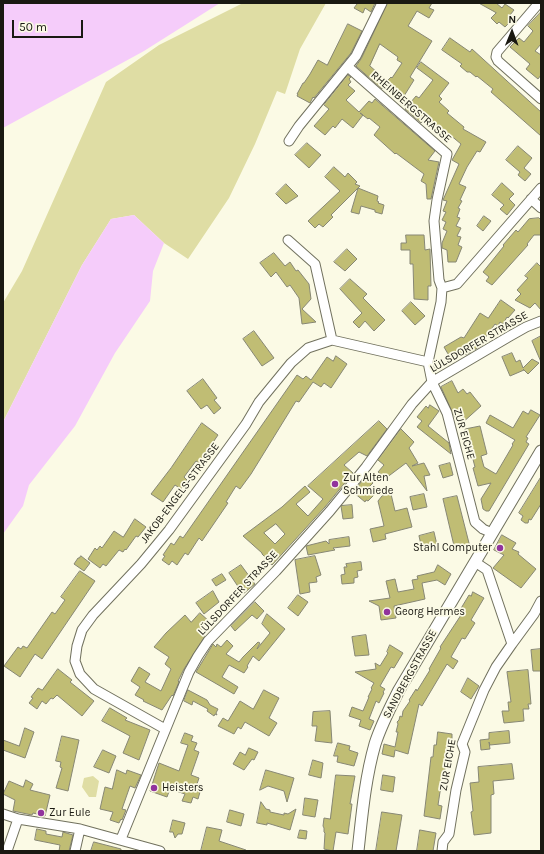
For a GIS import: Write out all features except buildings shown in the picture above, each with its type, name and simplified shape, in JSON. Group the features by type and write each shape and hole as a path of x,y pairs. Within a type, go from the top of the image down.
{"street":[{"path":"290,141 299,126 356,56 382,3"},
{"path":"540,3 497,52 496,57 498,61 541,98"},
{"name":"RHEINBERGSTRASSE","path":"348,67 447,154 434,221 439,273 442,288 441,302 428,362 432,382"},
{"path":"442,288 457,284 541,188"},
{"path":"531,199 541,208"},
{"path":"288,240 315,264 332,340 428,362"},
{"name":"LÜLSDORFER STRASSE","path":"121,840 189,672 208,641 276,571 330,511 366,467 412,404 432,382 526,327 541,321"},
{"name":"JAKOB-ENGELS-STRASSE","path":"165,729 106,697 94,689 84,679 80,674 75,661 77,646 82,630 93,615 141,564 169,530 246,424 259,402 291,362 308,348 332,340"},
{"name":"ZUR EICHE","path":"432,382 447,413 475,522 483,529 492,533"},
{"name":"SANDBERGSTRASSE","path":"358,851 368,772 385,717 399,690 541,451"},
{"path":"476,562 487,570 512,644"},
{"name":"ZUR EICHE","path":"442,851 443,842 449,834 456,790 465,752 462,744 484,690 496,667 534,614 541,601"},
{"path":"3,814 18,819 80,830 160,851"},
{"path":"7,851 18,819"},
{"path":"75,851 80,830"}],"shaded area":[{"path":"3,3 220,3 144,51 3,128"},
{"path":"243,3 326,3 300,49 285,94 277,91 255,144 229,198 188,259 164,243 134,215 111,219 82,265 3,422 3,303 22,271 106,82 159,45"},
{"path":"134,215 164,243 153,271 150,301 115,353 75,426 29,485 23,506 3,534 3,422 82,265 111,219"},
{"path":"93,776 99,781 96,797 89,797 82,787 84,778"}],"place":[{"name":"Zur Alten Schmiede","path":"335,484"},
{"name":"Stahl Computer","path":"500,548"},
{"name":"Georg Hermes","path":"387,612"},
{"name":"Heisters","path":"154,788"},
{"name":"Zur Eule","path":"41,813"}]}
